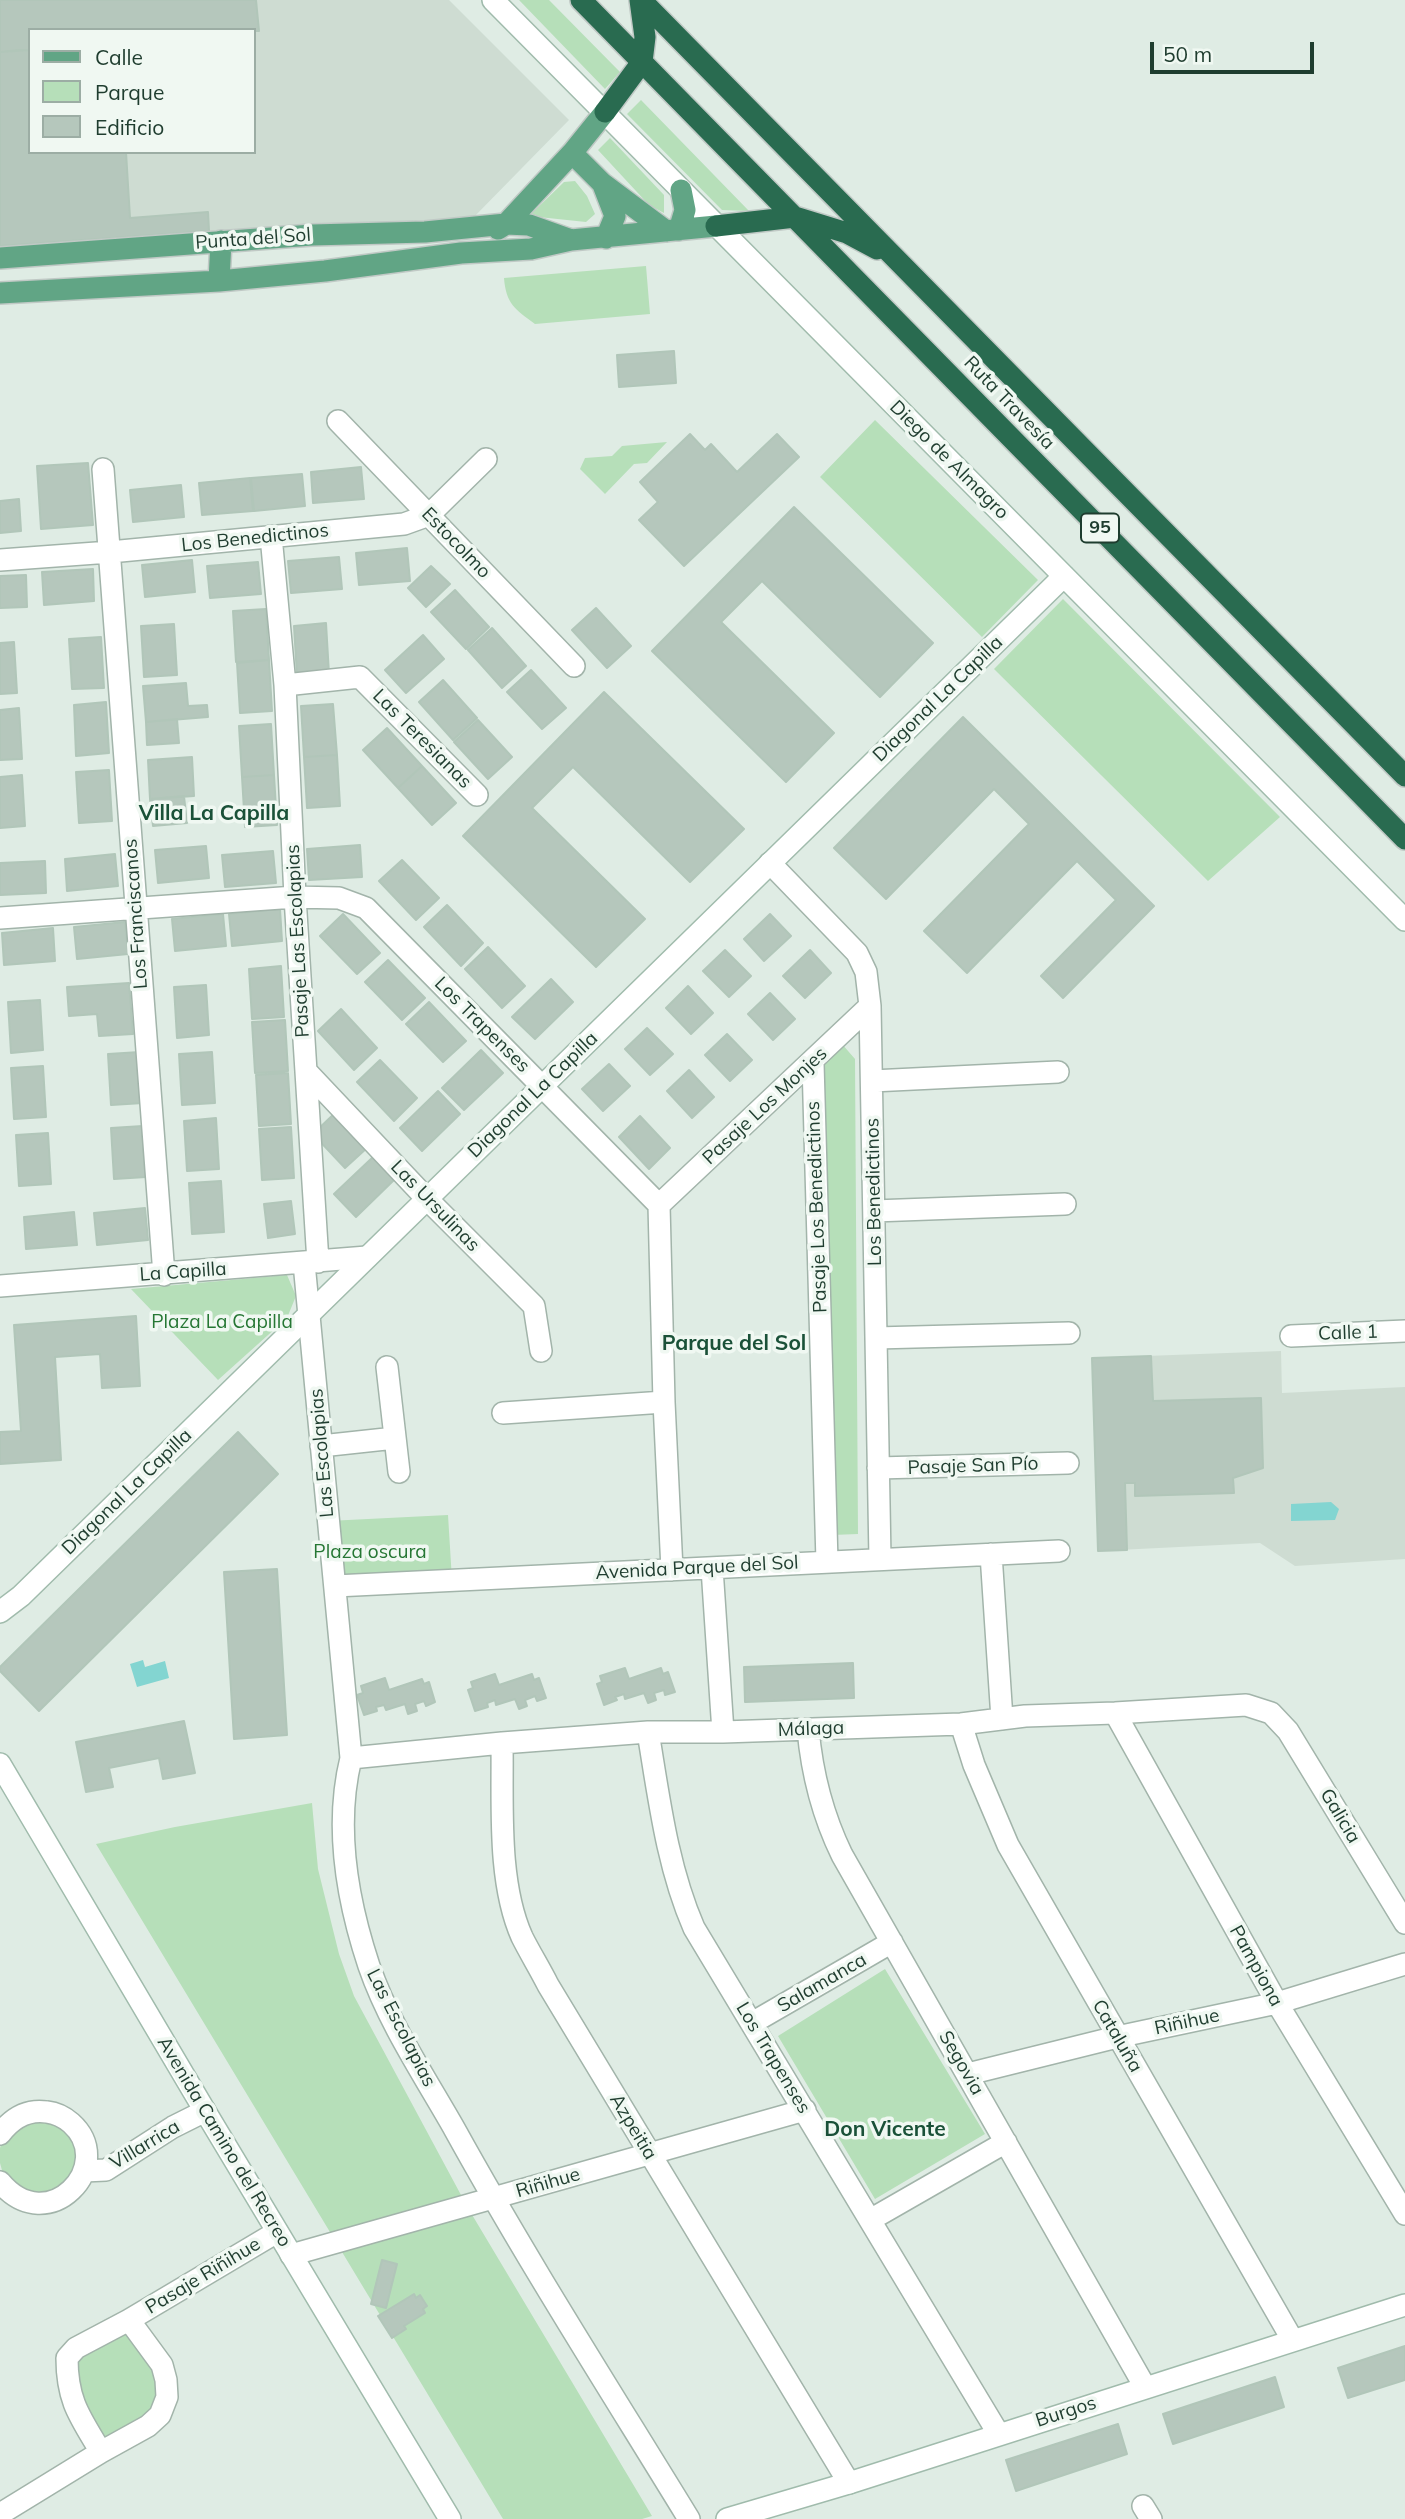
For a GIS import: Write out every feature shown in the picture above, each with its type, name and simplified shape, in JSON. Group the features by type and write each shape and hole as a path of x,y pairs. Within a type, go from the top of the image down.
{"highway":[{"name":"Ruta Travesía","path":"581,0 1405,839"},
{"path":"605,112 642,62 645,37 641,0"},
{"name":"Ruta Travesía","path":"641,0 1405,776"},
{"path":"716,226 795,217 847,233 908,270"}],"main road":[{"name":"Punta del Sol","path":"461,253 506,224 572,153 605,112"},
{"path":"572,153 602,183 673,231 685,210 681,190"},
{"path":"602,183 615,216 606,239"},
{"name":"Punta del Sol","path":"0,258 221,241 425,232 506,224 529,225 571,240"},
{"name":"Punta del Sol","path":"0,293 219,281 716,226"},
{"path":"219,281 221,241"}],"street":[{"name":"Diego de Almagro","path":"493,0 1405,920"},
{"name":"Estocolmo","path":"338,421 574,666"},
{"name":"Los Benedictinos","path":"0,559 110,552 404,524 429,515 486,459"},
{"name":"Los Franciscanos","path":"103,469 164,1275"},
{"name":"Pasaje Las Escolapias","path":"271,536 285,685 306,1071 311,1262"},
{"name":"Diagonal La Capilla","path":"0,1612 30,1586 367,1258 1064,576"},
{"name":"Las Teresianas","path":"285,685 360,677 477,795"},
{"name":"Los Benedictinos","path":"770,863 857,953 866,972 870,1006 872,1081 880,1559"},
{"name":"Los Trapenses","path":"0,918 295,897 339,898 366,908 659,1205"},
{"name":"Pasaje Los Monjes","path":"659,1205 813,1063 870,1006"},
{"name":"Pasaje Los Benedictinos","path":"813,1063 827,1562"},
{"name":"Las Ursulinas","path":"306,1071 427,1199 534,1306 541,1351"},
{"path":"872,1081 1058,1072"},
{"path":"874,1211 1065,1204"},
{"path":"659,1205 663,1402 672,1570"},
{"name":"La Capilla","path":"0,1286 367,1258"},
{"name":"Las Escolapias","path":"311,1262 309,1314 351,1758 345,1783 344,1861 369,1965 381,1997 493,2198 689,2519"},
{"path":"0,1279 0,1286"},
{"name":"Calle 1","path":"1291,1336 1405,1331"},
{"path":"876,1338 1069,1334"},
{"path":"387,1367 399,1472"},
{"path":"503,1413 663,1402"},
{"path":"321,1446 395,1438"},
{"name":"Pasaje San Pío","path":"878,1468 1068,1463"},
{"name":"Avenida Parque del Sol","path":"335,1586 1059,1550"},
{"path":"991,1554 1002,1719"},
{"path":"712,1568 723,1732"},
{"name":"Málaga","path":"351,1758 648,1732 961,1724 1025,1716 1246,1705 1271,1713"},
{"name":"Pampiona","path":"1115,1713 1277,2003 1405,2214"},
{"name":"Galicia","path":"1271,1713 1288,1731 1405,1923"},
{"name":"Cataluña","path":"961,1724 974,1765 1008,1845 1292,2339"},
{"name":"Segovia","path":"808,1729 816,1786 831,1833 1145,2387"},
{"name":"Los Trapenses","path":"648,1732 661,1810 681,1899 694,1928 998,2433"},
{"name":"Azpeitia","path":"502,1743 504,1846 509,1890 521,1935 649,2154 849,2483"},
{"name":"Avenida Camino del Recreo","path":"0,1764 450,2519"},
{"name":"Salamanca","path":"752,2023 892,1942"},
{"name":"Riñihue","path":"968,2074 1117,2037 1277,2003 1405,1964"},
{"name":"Riñihue","path":"291,2255 805,2110"},
{"name":"Villarrica","path":"0,2134 7,2124 19,2115 34,2111 50,2112 64,2117 75,2127 83,2141 86,2155 84,2171 77,2185 66,2196 52,2202 37,2204 22,2201 9,2193 0,2182"},
{"name":"Villarrica","path":"84,2171 106,2170 173,2127 205,2111"},
{"path":"870,2220 1006,2142"},
{"name":"Pasaje Riñihue","path":"101,2452 74,2407 67,2380 67,2358 76,2348 277,2232"},
{"name":"Burgos","path":"727,2519 849,2483 998,2433 1405,2305"},
{"name":"Pasaje Riñihue","path":"0,2514 148,2426 160,2415 167,2397 162,2365 129,2319"}],"shaded area":[{"path":"0,0 449,0 569,120 473,218 209,231 0,246"},
{"path":"1281,1351 1282,1393 1405,1387 1405,1559 1295,1566 1260,1543 1098,1551 1092,1358"}],"green space":[{"path":"519,0 549,0 620,72 605,89"},
{"path":"641,100 749,211 722,210 627,114"},
{"path":"610,138 664,195 664,213 649,205 598,150"},
{"path":"575,181 587,196 595,214 586,222 529,216 564,182"},
{"path":"646,266 650,314 535,324 509,300 504,278"},
{"path":"875,420 1038,580 982,637 820,477"},
{"path":"667,442 647,463 634,464 605,494 580,469 585,458 612,456 622,446"},
{"path":"1063,599 1280,817 1208,881 994,669"},
{"path":"842,1044 855,1059 858,1534 832,1535 822,1064"},
{"name":"Plaza La Capilla","path":"287,1275 296,1296 287,1318 218,1380 131,1289"},
{"name":"Plaza oscura","path":"448,1515 452,1580 335,1586 328,1521"},
{"path":"312,1803 318,1869 339,1954 354,1996 468,2208 652,2516 642,2519 503,2519 96,1844"},
{"path":"885,1969 985,2134 875,2199 778,2036"},
{"path":"24,2119 61,2124 76,2145 76,2170 59,2190 34,2196 3,2174 0,2148 4,2136"},
{"path":"126,2331 156,2380 157,2401 152,2411 142,2420 104,2440 82,2404 76,2361"}],"water":[{"path":"1331,1502 1339,1509 1335,1520 1291,1521 1291,1504"},
{"path":"143,1660 145,1667 165,1661 169,1678 137,1687 130,1664"}],"building":[{"path":"0,0 256,0 259,31 256,31 256,28 28,28 28,50 0,52"},
{"path":"28,50 28,154 126,154 130,218 208,212 209,231 0,246 0,52"},
{"path":"674,351 676,383 619,387 617,355"},
{"path":"690,434 705,450 711,444 737,472 777,434 799,457 684,566 639,520 658,502 640,482"},
{"path":"88,463 93,525 41,529 37,466"},
{"path":"361,467 364,499 313,503 311,472"},
{"path":"302,474 305,506 254,511 251,478"},
{"path":"250,478 253,511 202,515 199,483"},
{"path":"181,485 184,517 133,522 130,490"},
{"path":"19,499 21,531 0,533 0,501"},
{"path":"794,507 933,643 880,697 762,581 721,622 834,733 786,782 652,651"},
{"path":"407,548 410,581 359,585 356,553"},
{"path":"339,557 342,589 291,593 288,561"},
{"path":"192,560 195,592 145,597 142,565"},
{"path":"258,562 261,594 210,598 207,566"},
{"path":"431,566 450,584 426,607 408,588"},
{"path":"93,569 94,601 44,605 42,572"},
{"path":"26,575 27,607 0,608 0,576"},
{"path":"455,590 489,627 466,649 431,612"},
{"path":"596,608 631,646 607,668 572,630"},
{"path":"266,609 269,660 236,662 233,611"},
{"path":"326,623 329,674 297,676 294,626"},
{"path":"174,624 177,675 144,677 141,626"},
{"path":"492,628 526,666 502,688 468,650"},
{"path":"423,635 444,659 406,693 385,670"},
{"path":"101,637 104,688 72,689 69,639"},
{"path":"14,642 17,693 0,694 0,643"},
{"path":"269,660 272,711 240,713 237,663"},
{"path":"531,670 566,708 542,729 507,692"},
{"path":"443,680 477,718 453,740 419,702"},
{"path":"186,683 188,706 207,705 208,717 146,722 143,686"},
{"path":"604,692 744,829 690,882 573,767 532,808 645,919 596,967 463,836"},
{"path":"106,702 109,753 76,756 74,705"},
{"path":"333,704 337,755 304,757 301,706"},
{"path":"19,708 22,759 0,760 0,710"},
{"path":"963,717 1154,906 1063,998 1041,976 1116,900 1077,861 967,973 924,931 1029,824 994,789 886,899 834,848"},
{"path":"177,719 179,743 147,745 146,722"},
{"path":"478,720 512,757 488,779 454,742"},
{"path":"271,724 274,775 242,777 239,726"},
{"path":"387,728 422,766 398,788 363,750"},
{"path":"337,755 340,806 307,808 304,757"},
{"path":"192,757 194,796 150,799 148,760"},
{"path":"422,766 456,803 432,825 398,788"},
{"path":"109,770 112,821 79,823 76,772"},
{"path":"22,775 25,826 0,828 0,777"},
{"path":"274,775 277,825 245,827 242,777"},
{"path":"184,796 187,823 153,826 150,799"},
{"path":"360,845 362,877 309,880 307,849"},
{"path":"206,846 209,878 158,883 155,850"},
{"path":"273,851 276,883 225,887 222,855"},
{"path":"115,854 118,886 67,891 65,859"},
{"path":"402,860 439,898 416,920 379,881"},
{"path":"45,861 46,893 0,895 0,863"},
{"path":"447,905 483,943 461,966 424,927"},
{"path":"280,909 282,941 232,946 229,914"},
{"path":"223,914 226,946 175,951 172,919"},
{"path":"343,914 380,953 357,974 320,936"},
{"path":"770,914 791,936 764,961 744,939"},
{"path":"125,922 128,954 77,959 74,927"},
{"path":"53,928 55,961 4,965 2,933"},
{"path":"488,947 525,986 502,1008 465,969"},
{"path":"725,950 751,976 729,997 703,971"},
{"path":"810,950 831,973 805,998 783,976"},
{"path":"388,960 425,998 402,1020 365,982"},
{"path":"281,966 284,1017 252,1019 249,969"},
{"path":"551,979 573,1002 535,1039 512,1017"},
{"path":"129,983 133,1034 99,1036 97,1014 69,1016 67,987"},
{"path":"206,985 209,1035 177,1038 174,987"},
{"path":"688,986 713,1013 691,1034 666,1008"},
{"path":"770,993 795,1019 773,1040 748,1014"},
{"path":"40,1000 43,1050 11,1053 8,1002"},
{"path":"429,1002 466,1041 443,1062 406,1024"},
{"path":"341,1009 377,1048 354,1070 318,1031"},
{"path":"285,1020 288,1071 255,1073 252,1022"},
{"path":"647,1028 673,1054 650,1075 625,1049"},
{"path":"727,1034 752,1060 730,1081 705,1055"},
{"path":"481,1050 503,1073 464,1110 442,1088"},
{"path":"140,1052 143,1103 111,1105 108,1054"},
{"path":"212,1052 215,1103 182,1105 179,1054"},
{"path":"380,1060 417,1098 394,1121 357,1082"},
{"path":"609,1064 630,1086 603,1111 582,1089"},
{"path":"43,1066 46,1117 14,1119 11,1068"},
{"path":"689,1070 714,1097 692,1118 667,1091"},
{"path":"288,1073 291,1124 259,1126 256,1075"},
{"path":"438,1091 460,1114 422,1151 400,1128"},
{"path":"336,1112 368,1147 345,1168 313,1134"},
{"path":"640,1116 670,1148 649,1169 619,1137"},
{"path":"216,1118 219,1169 187,1171 184,1121"},
{"path":"143,1126 146,1177 114,1179 111,1128"},
{"path":"291,1127 294,1178 262,1180 259,1129"},
{"path":"48,1133 51,1184 19,1186 16,1135"},
{"path":"373,1157 395,1179 356,1217 334,1194"},
{"path":"221,1181 224,1232 192,1234 189,1183"},
{"path":"291,1201 295,1234 268,1238 264,1204"},
{"path":"145,1208 148,1240 97,1245 94,1213"},
{"path":"74,1212 77,1245 26,1249 24,1217"},
{"path":"136,1316 140,1386 102,1388 100,1354 55,1357 61,1460 0,1464 0,1432 21,1431 14,1325"},
{"path":"1151,1356 1153,1401 1261,1398 1263,1468 1233,1478 1234,1493 1135,1496 1135,1483 1125,1483 1127,1550 1098,1551 1092,1358"},
{"path":"238,1432 278,1474 39,1711 0,1671 0,1667"},
{"path":"277,1569 287,1735 234,1739 224,1572"},
{"path":"853,1663 854,1698 745,1702 744,1667"},
{"path":"625,1668 629,1679 661,1668 663,1674 668,1672 675,1692 665,1695 664,1690 654,1693 656,1700 648,1703 644,1693 625,1699 624,1694 604,1705 597,1684 602,1682 600,1676"},
{"path":"495,1674 499,1685 532,1674 534,1680 539,1678 546,1698 537,1701 535,1696 525,1700 527,1706 519,1709 515,1699 496,1705 495,1700 487,1703 488,1707 475,1711 468,1690 473,1688 471,1682"},
{"path":"385,1678 389,1690 422,1679 424,1684 429,1682 435,1702 426,1706 424,1701 415,1704 417,1711 408,1714 405,1704 386,1710 384,1705 376,1707 377,1711 364,1715 357,1695 363,1693 361,1686"},
{"path":"184,1721 195,1773 163,1779 159,1758 109,1768 113,1787 86,1792 76,1742"},
{"path":"382,2260 397,2264 386,2308 371,2304"},
{"path":"414,2294 416,2298 420,2295 427,2306 423,2309 425,2313 404,2326 406,2329 392,2338 378,2316"},
{"path":"1405,2346 1405,2380 1348,2398 1338,2368"},
{"path":"1275,2377 1284,2407 1173,2444 1163,2414"},
{"path":"1118,2424 1127,2454 1016,2491 1006,2460"}],"district":[{"name":"Villa La Capilla","path":"214,814"},
{"name":"Parque del Sol","path":"734,1344"},
{"name":"Don Vicente","path":"885,2130"}]}
